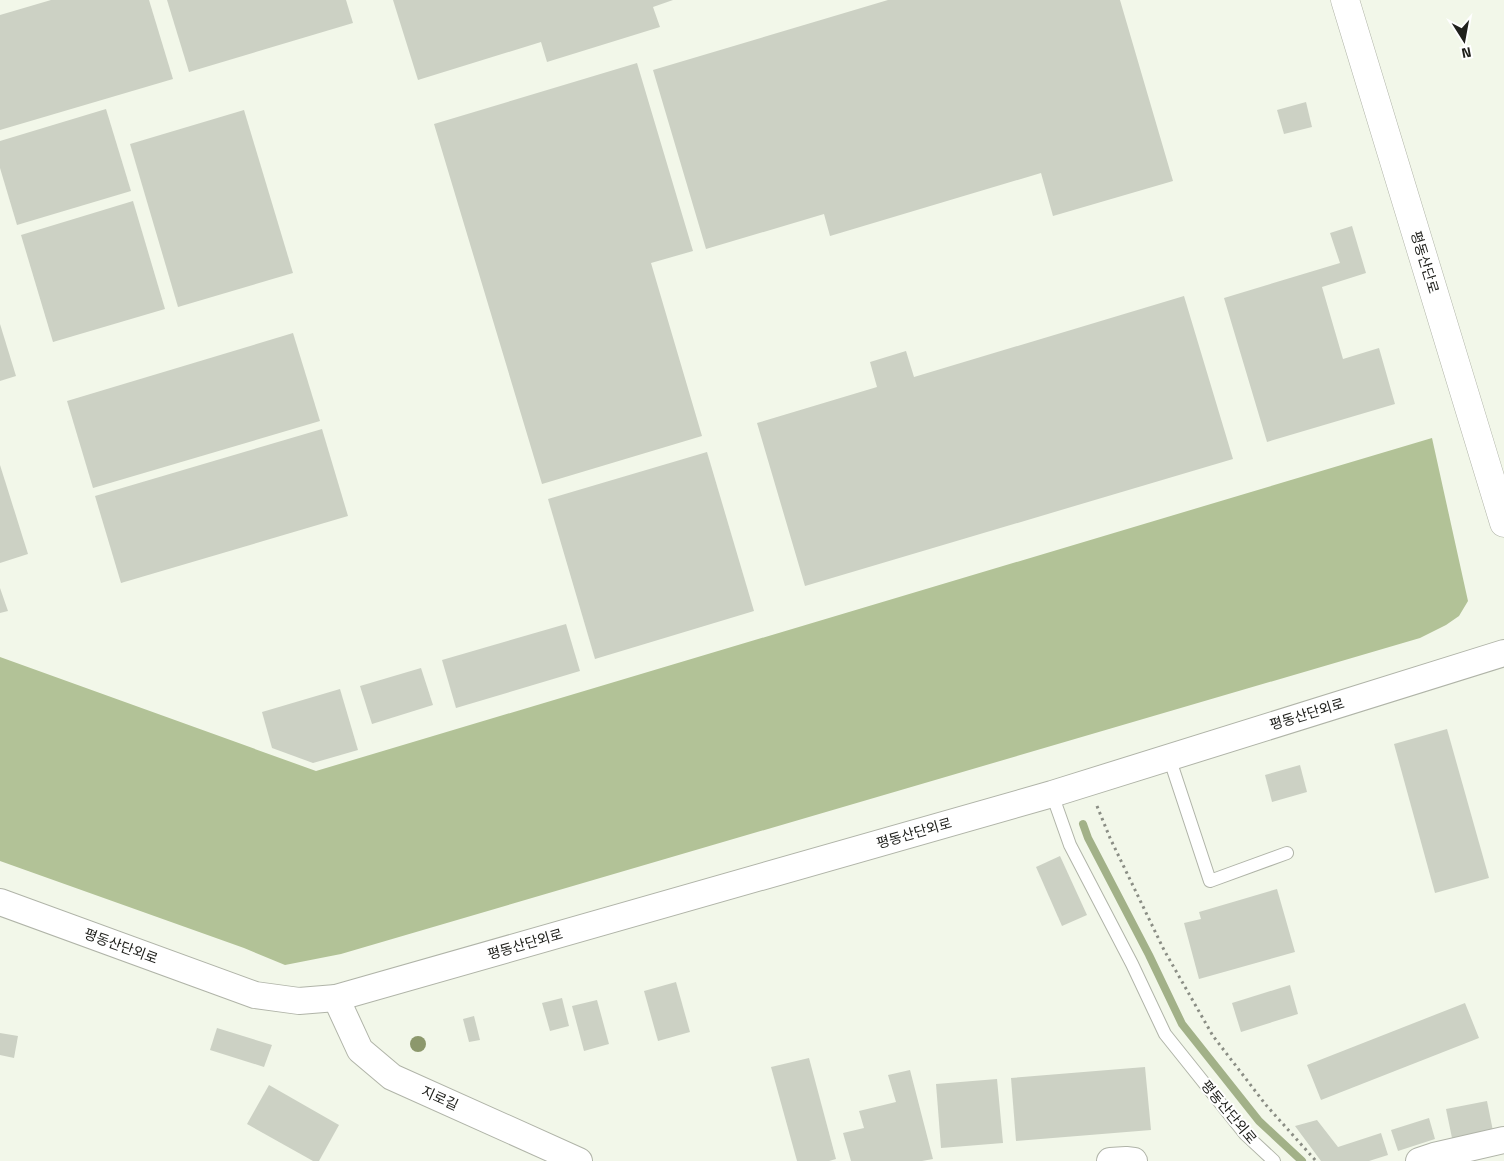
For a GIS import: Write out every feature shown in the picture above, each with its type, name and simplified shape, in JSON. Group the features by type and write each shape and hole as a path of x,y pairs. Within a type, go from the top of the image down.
{"street":[{"name":"평동산단로","path":"1345,0 1504,523"},
{"name":"평동산단외로","path":"0,902 256,996 299,1001 336,998 1052,794 1504,653"},
{"name":"지로길","path":"336,998 360,1050 392,1077 579,1161"},
{"path":"1419,1161 1504,1140"},
{"path":"1110,1161 1134,1161"}],"lane":[{"path":"1168,758 1210,881 1287,853"},
{"name":"평동산단외로","path":"1052,794 1070,845 1132,964 1165,1034 1245,1134 1274,1161"}],"path":[{"path":"1087,783 1110,838 1164,950 1212,1036 1266,1105 1316,1161"}],"green space":[{"path":"1432,438 1468,601 1459,616 1420,638 341,954 285,965 244,948 0,861 0,657 316,771"}],"building":[{"path":"51,0 149,0 173,79 0,130 0,15"},
{"path":"167,0 346,0 353,23 189,72"},
{"path":"393,0 673,0 653,7 660,27 547,62 541,42 418,80"},
{"path":"888,0 1120,0 1173,181 1053,216 1041,173 830,236 824,214 706,249 653,70"},
{"path":"637,63 693,251 651,263 702,436 542,484 434,124"},
{"path":"1306,102 1312,127 1284,134 1277,110"},
{"path":"106,109 131,191 17,225 0,168 0,141"},
{"path":"244,110 293,273 178,307 130,144"},
{"path":"133,201 165,309 53,342 21,235"},
{"path":"1352,226 1366,273 1322,287 1343,359 1379,348 1395,404 1267,442 1224,298 1340,263 1330,233"},
{"path":"1184,296 1233,459 805,586 757,423 877,387 870,362 906,351 914,377"},
{"path":"0,324 16,376 0,381"},
{"path":"293,333 320,421 93,488 67,401"},
{"path":"322,429 348,516 121,583 95,496"},
{"path":"707,452 754,611 595,659 548,499"},
{"path":"0,465 28,554 0,563"},
{"path":"0,588 8,611 0,613"},
{"path":"566,624 580,671 456,708 442,660"},
{"path":"421,668 433,705 372,724 360,686"},
{"path":"340,689 358,750 313,763 272,748 262,712"},
{"path":"1447,729 1489,878 1435,893 1394,744"},
{"path":"1300,765 1307,792 1272,802 1265,775"},
{"path":"1060,856 1087,915 1062,926 1036,867"},
{"path":"1277,889 1295,952 1199,979 1184,923 1201,919 1199,912"},
{"path":"676,982 690,1032 658,1041 644,991"},
{"path":"1290,985 1298,1014 1241,1032 1232,1003"},
{"path":"562,998 569,1026 550,1031 542,1003"},
{"path":"597,1000 609,1044 584,1051 572,1006"},
{"path":"1465,1003 1479,1038 1321,1100 1307,1065"},
{"path":"474,1016 480,1040 469,1042 463,1019"},
{"path":"217,1028 272,1045 264,1067 210,1050"},
{"path":"0,1033 18,1036 14,1058 0,1055"},
{"path":"809,1058 836,1159 829,1161 797,1161 771,1067"},
{"path":"1145,1067 1151,1130 1016,1141 1011,1078"},
{"path":"910,1070 933,1159 922,1161 851,1161 843,1133 864,1128 859,1111 896,1102 888,1075"},
{"path":"997,1079 1003,1143 941,1148 936,1084"},
{"path":"269,1085 339,1125 319,1161 313,1161 247,1124"},
{"path":"1487,1101 1493,1131 1452,1138 1446,1109"},
{"path":"1429,1118 1435,1139 1398,1151 1391,1130"},
{"path":"1317,1120 1338,1147 1381,1133 1388,1155 1369,1161 1321,1161 1295,1126"}],"waterway":[{"path":"1083,824 1088,838 1149,955 1182,1024 1259,1121 1302,1161"}]}
